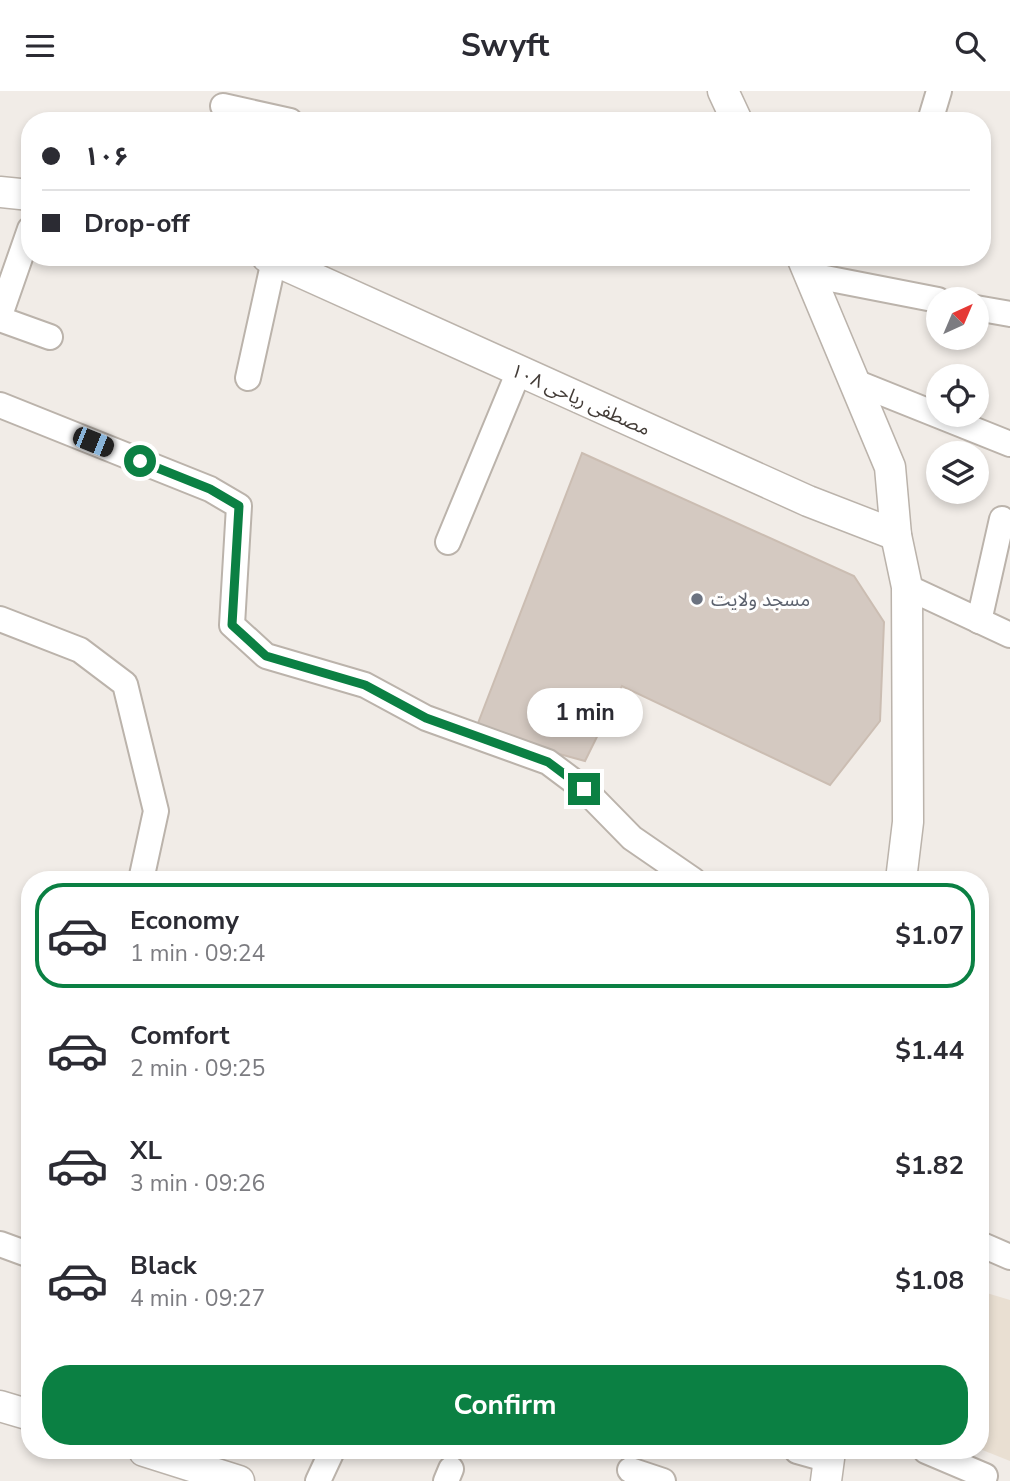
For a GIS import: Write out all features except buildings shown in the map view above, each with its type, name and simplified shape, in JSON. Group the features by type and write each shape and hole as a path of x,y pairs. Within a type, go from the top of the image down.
{"street":[{"path":"723,91 733,112"},
{"path":"933,112 939,91"},
{"path":"223,106 250,112"},
{"path":"0,192 21,194"},
{"path":"21,255 0,317 50,337"},
{"path":"248,377 270,266"},
{"name":"مصطفی ریاحی ۱۰۸","path":"286,266 808,501 896,535"},
{"path":"806,266 926,297"},
{"path":"806,266 890,467 896,535 907,587 908,822 902,871"},
{"path":"989,310 1010,314"},
{"path":"448,542 519,371"},
{"path":"855,382 1010,443"},
{"path":"0,405 210,489 239,506 232,625 266,656 365,685 426,718 548,762 584,789 632,838 680,871"},
{"path":"979,621 1002,519"},
{"path":"907,587 1010,635"},
{"path":"0,618 80,650 125,684 156,811 143,871"},
{"path":"0,1244 21,1251"},
{"path":"989,1248 1010,1257"},
{"path":"0,1406 21,1412"},
{"path":"171,1459 239,1481"},
{"path":"318,1481 328,1459"},
{"path":"945,1459 985,1476"},
{"path":"631,1467 663,1481"}],"shaded area":[{"path":"989,1294 1010,1300 1010,1461 989,1453"}],"place":[{"name":"مسجد ولایت","path":"697,599"}],"route":[{"path":"140,461 210,489 239,506 232,625 266,656 365,685 426,718 548,762 584,789"}]}
